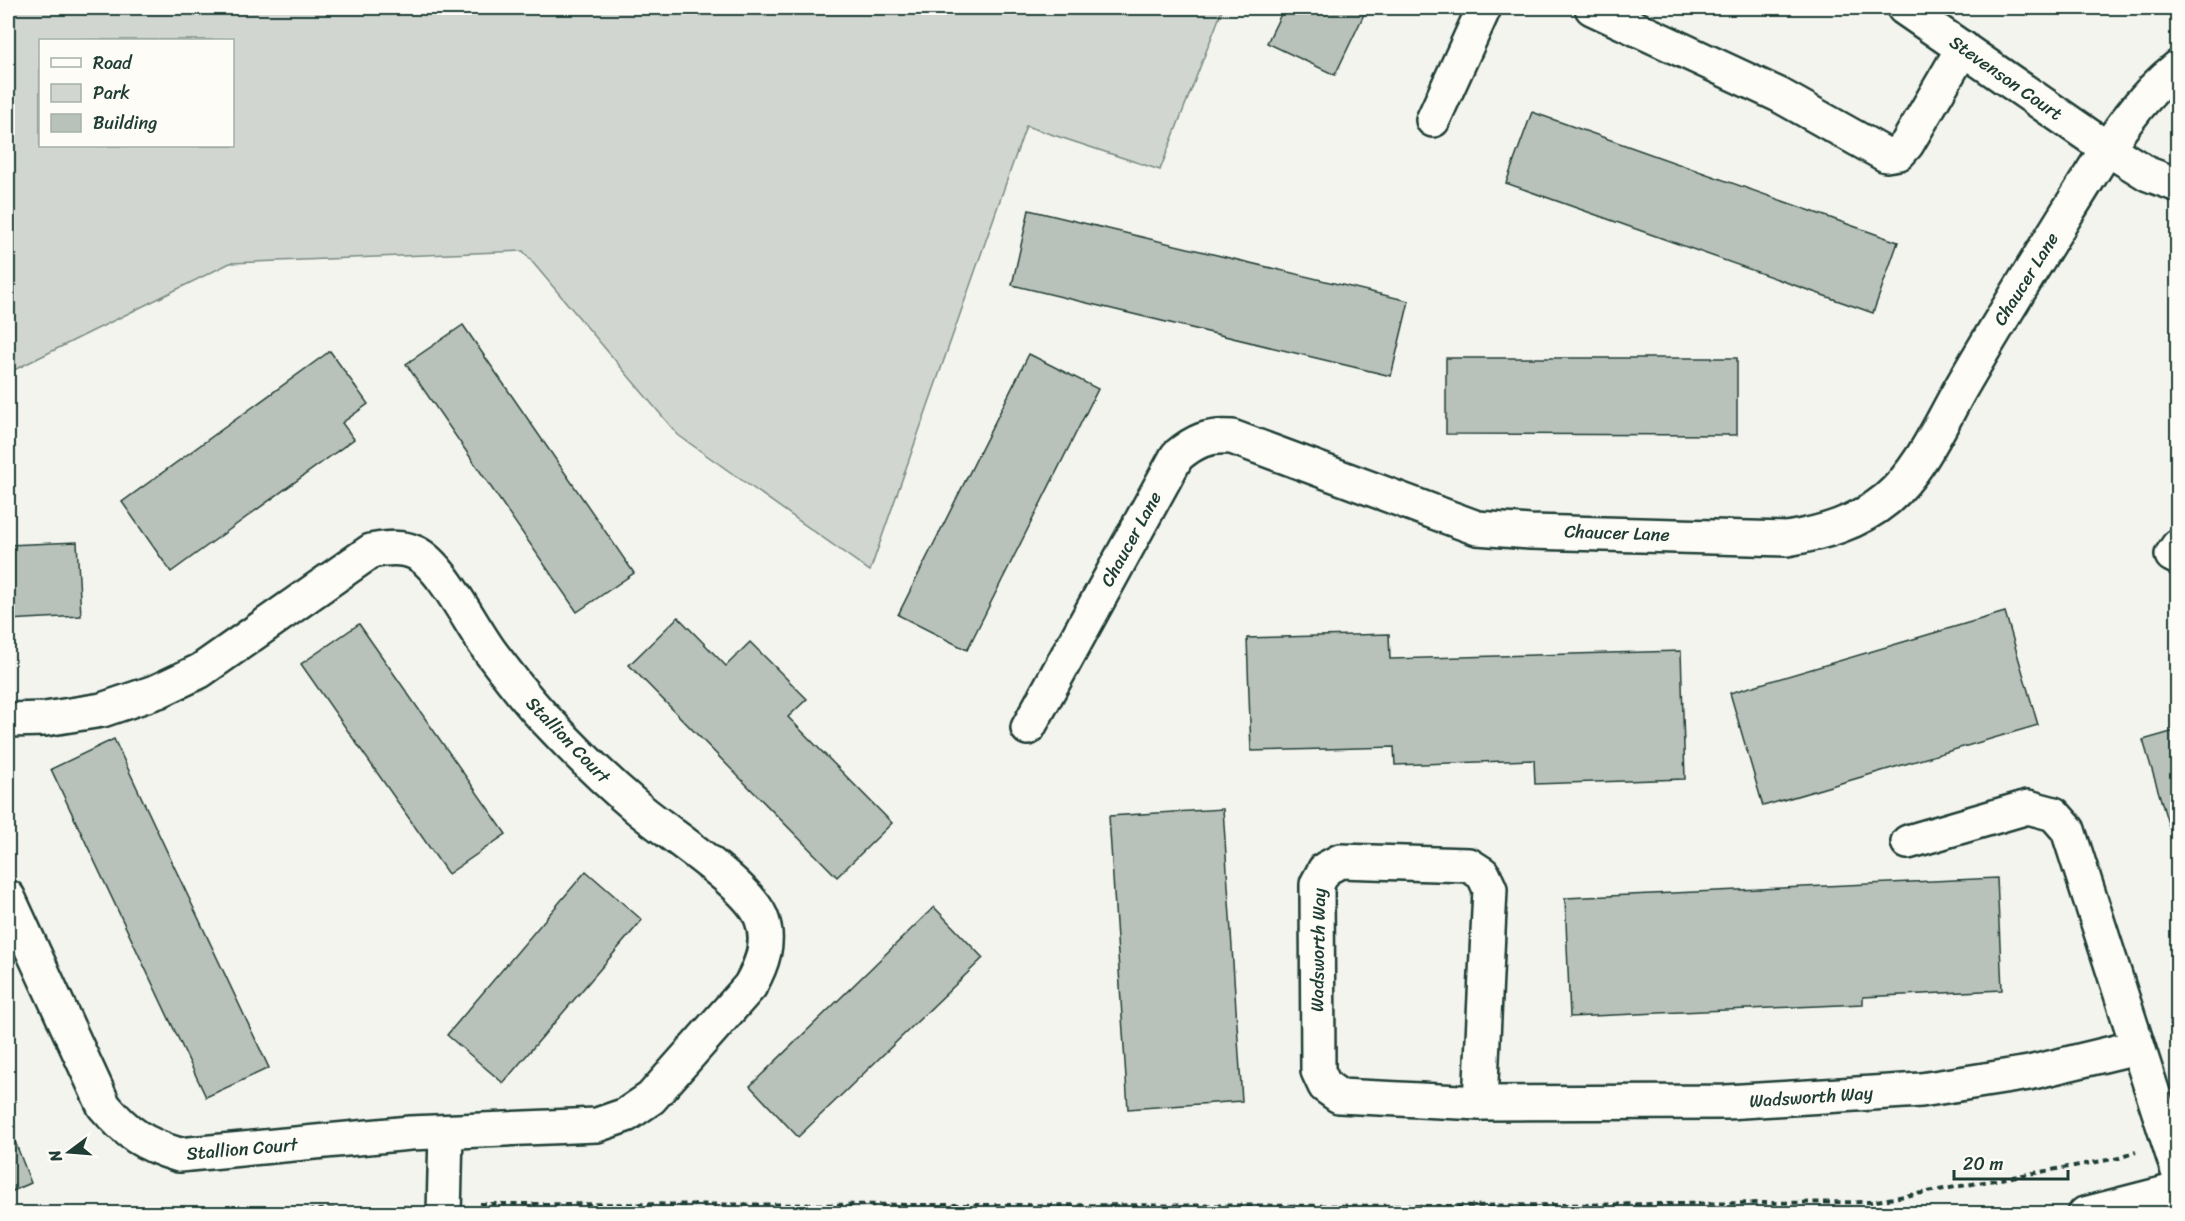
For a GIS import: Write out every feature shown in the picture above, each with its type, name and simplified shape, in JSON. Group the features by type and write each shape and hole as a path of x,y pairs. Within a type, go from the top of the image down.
{"street":[{"path":"1433,120 1484,8"},
{"path":"1592,8 1779,95 1886,155 1899,153 1907,144 1963,48"},
{"name":"Stevenson Court","path":"1904,8 2108,149"},
{"name":"Chaucer Lane","path":"1028,728 1177,456 1194,442 1215,435 1232,437 1477,528 1530,532 1787,539 1818,534 1854,520 1887,499 1913,471 1995,328 2108,149 2139,104 2178,67"},
{"path":"2108,149 2148,174 2178,185"},
{"path":"2178,546 2172,555 2178,558"},
{"name":"Stallion Court","path":"8,720 45,719 102,710 158,691 200,671 371,551 393,547 416,552 433,566 491,653 549,723 599,774 640,810 749,896 762,918 766,943 760,968 750,986 651,1098 626,1115 597,1125 446,1132 179,1155 150,1146 124,1129 104,1106 8,897"},
{"path":"1908,842 2028,807 2054,814 2068,830 2173,1156"},
{"name":"Wadsworth Way","path":"1480,1103 1490,889 1483,874 1469,864 1340,861 1325,869 1317,884 1318,1071 1325,1086 1339,1096 1480,1103 1726,1102 1921,1090 2030,1073 2137,1047"},
{"path":"444,1210 446,1132"},
{"path":"2085,1214 2178,1190"}],"path":[{"path":"297,1214 314,1210 444,1210 818,1203 1486,1206 1872,1202 2119,1158 2173,1156"}],"green space":[{"path":"8,8 1223,8 1160,170 1026,126 870,571 678,435 523,251 230,263 8,373"}],"building":[{"path":"1284,8 1367,8 1335,75 1267,43"},
{"path":"1532,112 1898,242 1873,313 1506,183"},
{"path":"1029,210 1409,301 1391,376 1012,285"},
{"path":"463,325 634,573 577,612 406,364"},
{"path":"330,351 368,404 342,423 354,439 171,572 122,502"},
{"path":"1029,354 1098,389 967,650 898,615"},
{"path":"1446,358 1737,358 1737,435 1446,434"},
{"path":"77,542 81,616 8,620 8,545"},
{"path":"2005,612 2038,725 1763,806 1730,693"},
{"path":"678,617 726,666 750,642 807,699 788,717 892,823 837,877 629,665"},
{"path":"359,624 506,834 448,874 301,664"},
{"path":"1389,634 1390,659 1681,651 1685,779 1535,784 1534,760 1395,765 1394,747 1251,751 1247,638"},
{"path":"2178,730 2178,857 2143,740"},
{"path":"114,739 269,1068 206,1097 51,769"},
{"path":"1223,809 1242,1101 1128,1109 1109,816"},
{"path":"586,871 642,920 503,1083 447,1035"},
{"path":"1997,878 2002,990 1863,997 1863,1004 1570,1017 1565,898"},
{"path":"2178,886 2178,914 2170,888"},
{"path":"934,907 983,958 798,1137 750,1086"},
{"path":"8,1123 31,1183 8,1193"}]}
